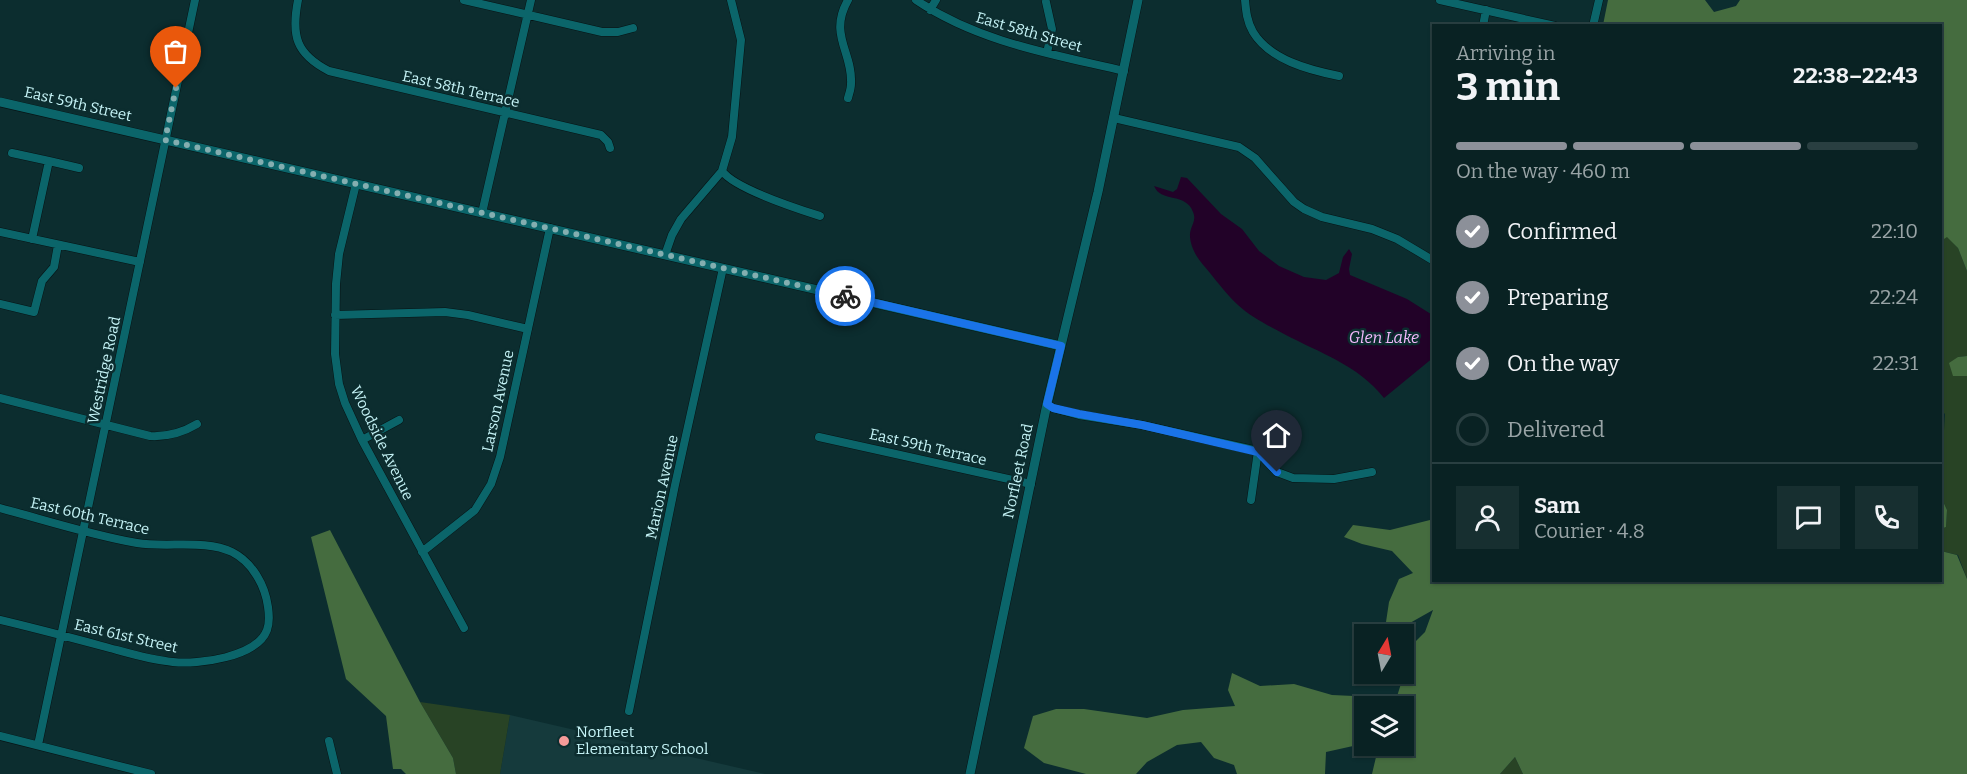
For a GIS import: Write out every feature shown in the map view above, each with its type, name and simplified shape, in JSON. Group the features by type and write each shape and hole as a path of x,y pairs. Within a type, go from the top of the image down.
{"street":[{"name":"Westridge Road","path":"38,745 195,0"},
{"name":"East 58th Terrace","path":"298,0 294,27 300,47 313,63 329,71 600,135 608,142 610,148"},
{"path":"464,0 602,32 618,32 633,28"},
{"path":"482,213 531,0"},
{"path":"665,255 681,219 722,171 732,137 741,40 731,0"},
{"path":"848,0 841,17 840,31 850,74 851,84 848,98"},
{"name":"East 58th Street","path":"916,0 956,24 982,35 1047,53 1124,70"},
{"path":"930,10 936,0"},
{"name":"Norfleet Road","path":"970,774 1047,404 1098,192 1138,0"},
{"path":"1245,0 1248,21 1261,43 1295,64 1316,72 1339,76"},
{"path":"1440,0 1546,24"},
{"path":"1593,24 1599,0"},
{"path":"1046,2 1052,28 1047,53"},
{"path":"1483,24 1486,10"},
{"name":"East 59th Street","path":"0,102 1061,346"},
{"path":"1114,118 1239,147 1255,158 1294,202 1304,209 1322,217 1372,229 1397,239 1432,260"},
{"path":"12,153 79,168"},
{"path":"32,239 49,161"},
{"path":"722,171 736,182 769,199 820,216"},
{"name":"Woodside Avenue","path":"356,184 339,254 336,284 335,354 339,384 362,440 464,628"},
{"name":"Larson Avenue","path":"422,552 475,510 491,484 500,457 550,228"},
{"path":"0,231 140,262"},
{"path":"0,304 34,312 42,281 54,267 58,245"},
{"name":"Marion Avenue","path":"629,711 675,485 723,268"},
{"path":"335,315 445,312 528,329"},
{"path":"0,398 150,436 162,437 182,433 197,424"},
{"path":"1047,404 1053,408 1079,414 1142,425 1258,452 1277,472 1293,478 1334,479 1372,472"},
{"path":"362,440 399,420"},
{"name":"East 59th Terrace","path":"819,436 1031,484"},
{"path":"1251,500 1258,452"},
{"name":"East 60th Terrace","path":"0,508 136,543 168,546 209,545 233,553 248,563 260,580 267,602 269,624"},
{"name":"East 61st Street","path":"0,620 155,660 195,663 248,649 267,632 269,624"},
{"path":"0,736 151,774"},
{"path":"329,741 337,774"}],"shaded area":[{"name":"Norfleet Elementary School","path":"510,715 765,774 500,774"}],"green space":[{"path":"1608,0 1705,0 1714,12 1736,6 1740,0 1967,0 1967,271 1958,248 1947,237 1942,240 1942,24 1603,24"},
{"path":"1947,236 1958,248 1967,271 1967,356 1958,357 1953,376 1967,376 1967,579 1958,555 1942,551 1942,529 1946,527 1947,510 1942,499 1945,414 1942,411 1942,240"},
{"path":"1967,356 1967,376 1953,376 1949,363 1958,357"},
{"path":"1942,499 1947,510 1946,527 1942,529"},
{"path":"1432,520 1432,582 1942,582 1942,551 1957,555 1967,579 1967,774 1523,774 1515,757 1500,774 1372,774 1376,757 1374,756 1414,756 1414,696 1397,696 1401,684 1414,684 1414,643 1425,632 1433,610 1408,624 1386,622 1389,602 1399,579 1413,573 1392,551 1344,537 1353,525 1390,530"},
{"path":"330,530 420,702 453,758 456,774 406,774 401,769 393,769 386,716 346,679 311,537"},
{"path":"1232,673 1260,686 1294,684 1332,695 1354,696 1354,746 1326,752 1325,774 1237,774 1234,765 1214,758 1201,742 1177,745 1147,762 1136,774 1086,774 1044,763 1024,748 1033,716 1056,709 1084,709 1147,718 1183,710 1235,706 1228,690"},
{"path":"420,702 510,715 500,774 456,774 453,758"},
{"path":"1515,757 1523,774 1500,774"}],"water":[{"name":"Glen Lake","path":"1181,177 1187,178 1221,214 1242,229 1259,251 1279,266 1304,277 1326,280 1339,273 1343,257 1349,249 1352,254 1350,275 1407,299 1432,315 1432,359 1384,398 1350,368 1272,328 1249,313 1227,294 1196,255 1190,239 1194,217 1190,206 1179,199 1162,194 1154,186 1173,192 1177,189"}],"way so far":[{"path":"176,88 165,140 845,296"}],"place":[{"name":"Norfleet Elementary School","path":"564,741"}],"route":[{"path":"845,296 1061,346 1047,404 1053,408 1142,425 1258,452 1277,472"}]}
